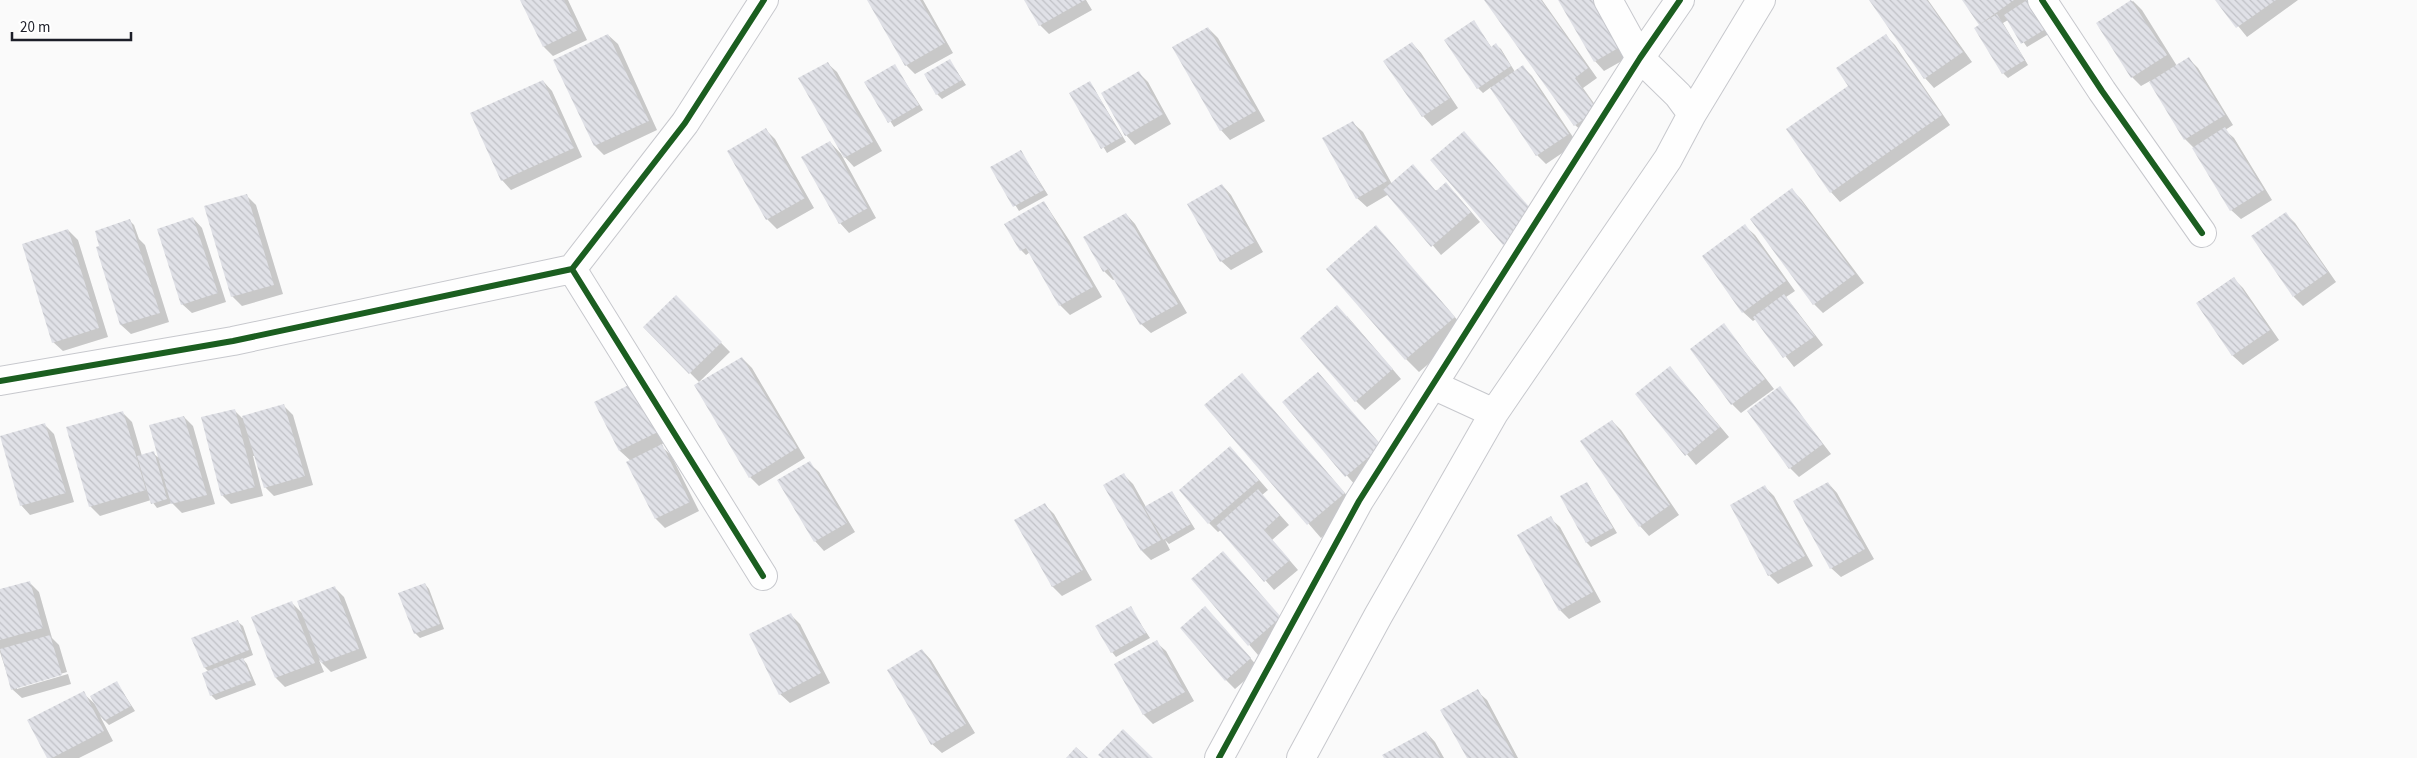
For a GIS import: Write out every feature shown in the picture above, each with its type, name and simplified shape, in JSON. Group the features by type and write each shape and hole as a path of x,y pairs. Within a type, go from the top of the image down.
{"street":[{"path":"0,381 233,341 572,269 685,123 764,0"},
{"path":"1608,0 1646,64 1685,105"},
{"path":"1219,758 1359,501 1433,385 1646,64 1680,0"},
{"path":"1301,758 1383,608 1494,413 1668,159 1685,105 1761,0"},
{"path":"2042,0 2102,91 2202,233"},
{"path":"572,269 763,576"},
{"path":"1433,385 1494,413"}],"building":[{"path":"520,0 564,0 578,30 543,47"},
{"path":"867,0 920,0 945,43 905,66"},
{"path":"1024,0 1085,0 1039,26"},
{"path":"1484,0 1541,0 1588,68 1575,78 1597,110 1574,126"},
{"path":"1558,0 1602,0 1627,43 1594,62"},
{"path":"1869,0 1927,0 1963,52 1924,79"},
{"path":"1962,0 2014,0 1979,25"},
{"path":"2027,0 2031,0 2049,27 2021,44 2004,15"},
{"path":"2131,0 2167,55 2131,78 2096,23"},
{"path":"2215,0 2276,0 2236,28"},
{"path":"1997,14 2025,60 2002,74 1974,28"},
{"path":"1474,20 1491,47 1496,43 1511,66 1477,89 1444,40"},
{"path":"1208,27 1256,111 1220,131 1172,47"},
{"path":"608,34 649,121 594,146 553,60"},
{"path":"1886,34 1942,115 1830,193 1786,129 1848,86 1836,68"},
{"path":"1412,42 1450,98 1422,117 1383,61"},
{"path":"2189,57 2225,115 2184,140 2149,82"},
{"path":"950,59 962,80 936,95 924,74"},
{"path":"828,62 873,142 844,158 798,78"},
{"path":"895,64 919,105 888,123 864,82"},
{"path":"1523,65 1569,134 1536,156 1490,88"},
{"path":"1139,71 1163,114 1125,136 1101,93"},
{"path":"543,80 574,148 501,181 470,113"},
{"path":"1090,81 1122,137 1101,149 1069,93"},
{"path":"1353,121 1387,181 1356,199 1322,138"},
{"path":"2225,127 2264,190 2230,211 2192,148"},
{"path":"766,128 805,198 766,220 727,151"},
{"path":"1464,131 1537,216 1503,245 1430,160"},
{"path":"830,141 868,208 839,224 801,157"},
{"path":"1021,150 1044,190 1013,207 990,167"},
{"path":"1413,164 1436,191 1446,182 1471,212 1431,247 1383,190"},
{"path":"1222,184 1255,242 1220,262 1187,204"},
{"path":"1792,188 1855,274 1813,305 1750,219"},
{"path":"247,194 274,285 231,297 204,206"},
{"path":"1044,201 1093,287 1059,306 1026,248 1020,251 1004,224"},
{"path":"2286,212 2328,272 2293,297 2251,236"},
{"path":"1126,213 1178,304 1140,325 1108,269 1103,272 1083,237"},
{"path":"193,217 218,293 181,305 157,229"},
{"path":"130,219 160,313 120,325 96,247 99,246 95,231"},
{"path":"1745,224 1786,281 1742,313 1702,256"},
{"path":"1376,225 1455,317 1405,360 1326,269"},
{"path":"68,229 99,328 52,343 22,244"},
{"path":"2234,277 2270,330 2232,356 2196,303"},
{"path":"1784,294 1815,336 1783,358 1753,317"},
{"path":"676,295 722,342 689,374 643,327"},
{"path":"1337,305 1393,369 1355,402 1300,338"},
{"path":"1724,323 1765,379 1731,405 1690,349"},
{"path":"742,357 797,448 749,478 694,385"},
{"path":"1670,366 1720,427 1685,456 1635,394"},
{"path":"1318,372 1382,446 1345,477 1282,402"},
{"path":"1242,373 1345,493 1307,525 1204,405"},
{"path":"633,383 658,432 619,451 594,402"},
{"path":"1780,386 1823,444 1789,469 1747,411"},
{"path":"284,404 305,476 264,488 242,416"},
{"path":"235,409 255,487 221,496 201,417"},
{"path":"123,411 146,490 89,507 66,427"},
{"path":"184,416 207,495 171,504 149,425"},
{"path":"1612,420 1670,505 1639,527 1580,441"},
{"path":"45,423 66,493 20,506 0,436"},
{"path":"662,444 690,502 655,519 626,462"},
{"path":"1230,446 1259,480 1208,524 1179,490"},
{"path":"154,451 167,499 151,504 137,456"},
{"path":"810,461 847,523 814,542 777,480"},
{"path":"1124,473 1161,540 1141,551 1103,485"},
{"path":"1587,482 1613,528 1586,543 1560,496"},
{"path":"1828,482 1865,549 1830,569 1793,501"},
{"path":"1765,485 1805,556 1768,576 1730,505"},
{"path":"1258,489 1280,515 1264,530 1290,560 1264,582 1216,526"},
{"path":"1172,491 1191,524 1163,540 1144,507"},
{"path":"1045,503 1083,570 1052,587 1014,520"},
{"path":"1551,516 1593,592 1559,611 1517,535"},
{"path":"1223,551 1281,617 1248,646 1191,579"},
{"path":"30,581 43,628 0,640 0,589"},
{"path":"425,583 440,624 414,634 398,593"},
{"path":"335,586 359,649 321,663 297,601"},
{"path":"292,601 315,663 275,678 251,617"},
{"path":"1131,606 1146,633 1111,653 1095,626"},
{"path":"1205,606 1251,658 1225,681 1180,628"},
{"path":"791,613 821,673 779,695 749,634"},
{"path":"238,620 249,650 204,668 191,638"},
{"path":"50,635 62,675 11,690 0,649"},
{"path":"1157,640 1185,692 1143,715 1114,664"},
{"path":"922,649 966,724 931,745 887,670"},
{"path":"243,658 252,680 210,696 202,673"},
{"path":"117,681 131,706 104,721 90,696"},
{"path":"1478,689 1515,758 1467,758 1440,710"},
{"path":"84,691 104,731 52,758 47,758 27,720"},
{"path":"1123,729 1153,758 1102,758 1098,755"},
{"path":"1426,731 1441,758 1384,758 1382,755"},
{"path":"1076,747 1088,758 1066,758"}],"cycle path":[{"path":"0,381 233,341 572,269 685,123 764,0"},
{"path":"1219,758 1359,501 1640,58 1680,0"},
{"path":"2042,0 2102,91 2202,233"},
{"path":"572,269 763,576"}]}
